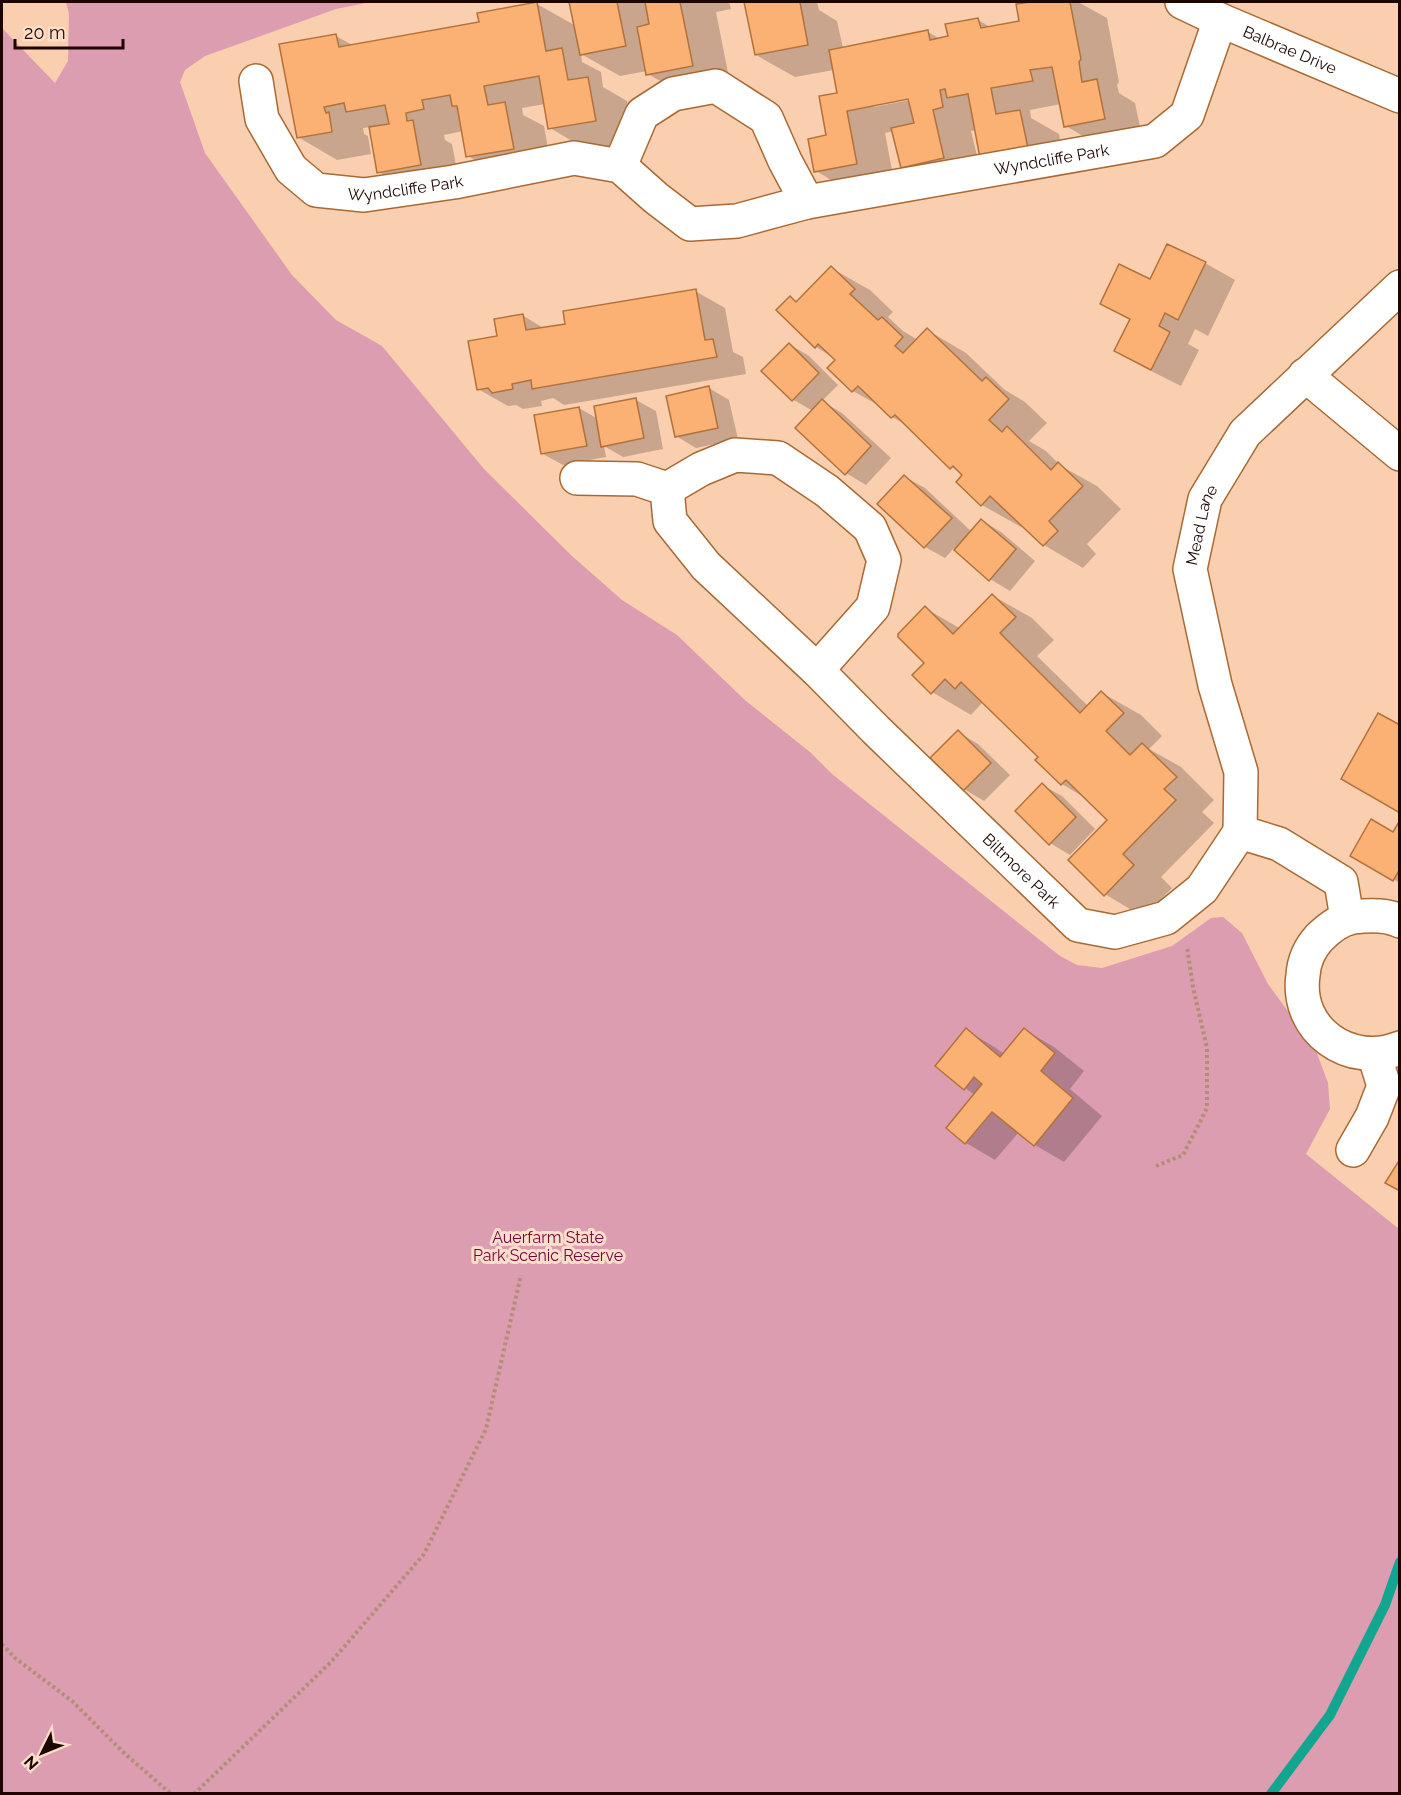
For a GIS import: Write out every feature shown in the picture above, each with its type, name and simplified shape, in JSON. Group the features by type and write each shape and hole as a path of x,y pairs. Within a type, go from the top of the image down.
{"street":[{"name":"Balbrae Drive","path":"1182,2 1400,96"},
{"name":"Wyndcliffe Park","path":"256,81 262,119 291,169 316,189 364,195 454,182 574,158 620,166 690,224 737,221 807,202 1155,141 1187,115 1220,20"},
{"path":"620,166 642,114 674,94 716,86 766,118 807,202"},
{"name":"Mead Lane","path":"1240,832 1241,772 1215,685 1190,569 1205,499 1245,433 1400,287"},
{"path":"1305,375 1400,454"},
{"path":"577,478 637,479 667,489 702,469 735,455 778,458 827,491 870,528 884,560 873,607 817,670"},
{"name":"Biltmore Park","path":"667,489 670,521 706,567 817,670 1078,925 1115,932 1166,918 1202,890 1240,832"},
{"path":"1240,832 1279,843 1341,882 1347,918"},
{"path":"1353,1150 1372,1117 1384,1086 1387,1051 1352,1052 1332,1043 1316,1027 1305,1009 1301,987 1304,965 1313,945 1328,929 1347,918 1371,915 1400,921"}],"path":[{"path":"1156,1166 1183,1155 1207,1108 1207,1048 1193,987 1186,941 1172,913"},
{"path":"194,1794 331,1662 424,1554 486,1429 521,1275"},
{"path":"2,1644 15,1658 72,1701 123,1752 171,1794"}],"green space":[{"name":"Auerfarm State Park Scenic Reserve","path":"66,2 371,2 336,9 205,56 185,70 180,82 205,153 292,275 336,320 382,346 484,469 572,556 622,600 677,635 746,701 810,752 832,774 1060,956 1077,965 1102,968 1172,946 1211,918 1223,917 1242,933 1268,984 1315,1048 1328,1083 1330,1109 1306,1154 1399,1229 1399,1793 2,1793 2,28 55,83 68,61 69,14"}],"building":[{"path":"537,2 546,51 562,48 568,80 588,77 596,121 548,129 539,76 484,86 488,105 505,102 514,149 466,157 457,106 452,106 450,95 422,100 424,109 406,113 407,121 413,120 421,165 377,173 369,127 389,124 385,105 346,112 344,103 324,107 326,113 329,112 332,132 297,138 279,44 336,34 339,47 479,22 477,13"},
{"path":"569,2 617,2 626,46 580,55"},
{"path":"645,2 680,2 693,66 646,75 637,27 649,24"},
{"path":"744,2 800,2 808,45 755,55"},
{"path":"1070,2 1081,59 1079,62 1082,82 1097,79 1105,119 1064,127 1052,67 1030,70 1033,81 991,88 996,114 1020,110 1028,148 980,158 968,94 947,98 945,89 940,90 943,107 933,110 944,158 901,168 891,128 914,123 908,99 847,111 857,164 814,172 808,139 826,135 819,96 837,93 829,50 928,30 930,40 948,36 945,24 978,18 981,28 1019,21 1016,4"},
{"path":"1167,244 1206,262 1178,320 1165,313 1159,326 1170,332 1151,370 1114,351 1130,319 1100,304 1119,264 1150,279"},
{"path":"831,266 855,289 850,294 878,320 882,317 903,337 895,346 903,353 927,328 982,381 986,377 1009,399 989,420 1002,432 1007,426 1051,470 1058,462 1083,486 1049,521 1058,531 1043,546 990,496 981,506 956,482 962,475 953,466 950,469 895,415 891,418 858,386 852,392 827,368 835,360 818,344 815,348 776,310 790,296 796,302"},
{"path":"696,289 705,340 713,339 717,357 532,389 531,380 512,384 513,389 492,393 488,388 477,390 468,341 497,336 494,319 523,314 526,330 565,324 563,311"},
{"path":"789,343 819,373 792,401 761,371"},
{"path":"709,386 718,428 675,437 666,396"},
{"path":"636,398 644,438 601,447 594,406"},
{"path":"822,399 871,446 845,475 795,428"},
{"path":"579,407 587,446 541,454 534,415"},
{"path":"904,475 952,518 924,548 877,504"},
{"path":"981,519 1016,549 989,581 954,550"},
{"path":"992,594 1016,617 1000,633 1080,713 1101,691 1124,713 1106,731 1130,755 1142,743 1177,777 1164,789 1176,800 1123,854 1134,865 1104,896 1068,860 1107,820 1066,780 1061,785 1035,760 1038,757 961,682 955,689 945,679 931,694 912,675 924,663 898,637 898,634 925,606 953,634"},
{"path":"1378,713 1400,725 1400,813 1341,779"},
{"path":"958,730 991,763 963,791 930,758"},
{"path":"1042,783 1076,817 1049,845 1015,811"},
{"path":"1371,819 1393,832 1400,820 1400,869 1393,881 1350,856"},
{"path":"966,1028 1000,1057 1024,1028 1055,1053 1041,1071 1073,1098 1034,1146 992,1112 965,1144 946,1128 982,1084 974,1077 964,1090 935,1066"},
{"path":"1400,1159 1400,1191 1385,1183"}],"waterway":[{"path":"1271,1794 1330,1715 1385,1605 1400,1562"}]}
